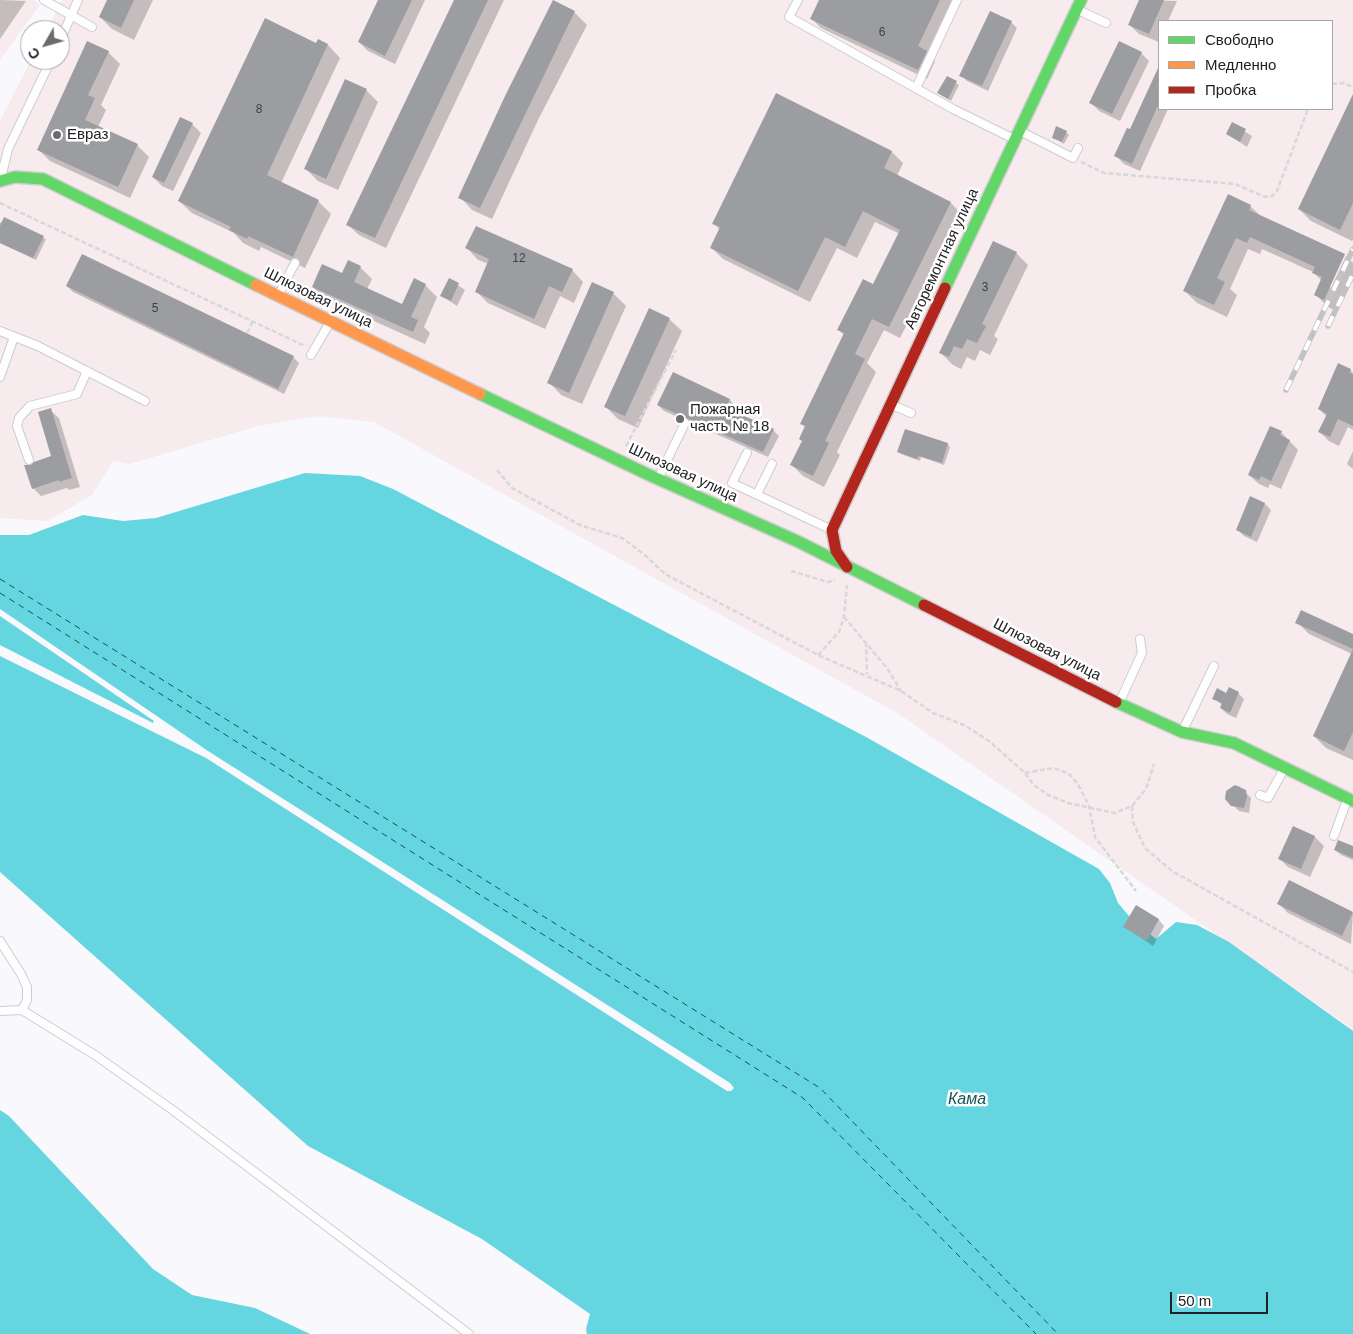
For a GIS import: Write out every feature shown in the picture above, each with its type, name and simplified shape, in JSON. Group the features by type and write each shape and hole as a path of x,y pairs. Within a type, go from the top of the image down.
{"street":[{"name":"Авторемонтная улица","path":"832,530 892,405 1016,135 1079,5"},
{"name":"Шлюзовая улица","path":"0,181 15,177 43,180 330,322 658,479 799,542 848,570 1119,703 1182,732 1234,743 1350,800"},
{"path":"799,542 832,530 836,551 848,570"}],"lane":[{"path":"44,0 92,27"},
{"path":"70,20 78,0"},
{"path":"798,0 789,17 916,88 1016,135 1073,158 1078,148"},
{"path":"916,88 956,0"},
{"path":"1079,5 1106,23"},
{"path":"0,181 8,149 46,70"},
{"path":"278,296 295,263"},
{"path":"312,353 330,322"},
{"path":"0,331 38,346 145,401"},
{"path":"0,377 14,337"},
{"path":"29,460 17,426 19,418 30,406 77,394 87,371"},
{"path":"892,405 911,412"},
{"path":"658,479 685,423"},
{"path":"747,453 732,482 832,530"},
{"path":"757,494 772,464"},
{"path":"1119,703 1142,653 1140,639"},
{"path":"1182,732 1214,666"},
{"path":"1260,795 1268,798 1284,768"},
{"path":"1334,836 1350,800"},
{"path":"0,942 21,974 27,987 27,1000 22,1010"},
{"path":"0,1011 22,1010 95,1055 174,1111 468,1334"}],"path":[{"path":"1333,84 1343,83 1353,87"},
{"path":"1073,158 1104,173 1235,184 1265,197 1272,196 1278,191 1308,110"},
{"path":"0,203 252,321 312,353"},
{"path":"247,333 252,321"},
{"path":"626,447 676,350"},
{"path":"497,470 512,488 580,525 622,538 665,574 818,655 901,691 933,713 964,725 989,741 1025,773 1034,785 1068,803 1089,806 1114,813 1132,806 1146,789 1154,764"},
{"path":"818,655 839,632 844,617 848,570"},
{"path":"791,571 828,582 848,570"},
{"path":"844,617 887,668 901,691"},
{"path":"866,641 867,675"},
{"path":"1025,773 1053,768 1068,773 1078,784 1089,806 1096,837 1136,891"},
{"path":"1132,806 1133,822 1145,848 1172,871 1353,972"}],"shaded area":[{"path":"0,0 34,0 40,5 29,20 20,20 20,32 0,60"},
{"path":"62,0 1353,0 1353,1033 1344,1023 897,713 374,422 319,416 258,426 130,464 113,461 92,495 47,521 0,518 0,121 26,70 70,70 70,20 52,20"}],"water":[{"name":"Кама","path":"305,473 360,476 393,489 866,737 1099,869 1110,883 1118,903 1129,916 1156,939 1176,922 1197,925 1229,942 1353,1031 1353,1334 587,1334 586,1329 590,1314 482,1239 308,1146 0,872 0,656 206,758 727,1091 731,1091 734,1088 730,1083 208,751 0,609 0,535 29,535 83,515 123,521 156,518"},
{"path":"0,616 154,721 153,723 0,645"},
{"path":"0,1110 9,1116 153,1269 192,1295 255,1308 310,1334 0,1334"}],"building":[{"path":"107,0 134,0 121,28 99,17"},
{"path":"378,0 412,0 385,56 358,42"},
{"path":"454,0 488,0 375,238 346,225"},
{"path":"553,0 575,11 480,208 458,198 505,96"},
{"path":"819,0 940,0 918,46 927,51 918,70 810,19"},
{"path":"1139,0 1164,0 1149,34 1128,25"},
{"path":"990,11 1012,21 982,86 959,76"},
{"path":"265,18 316,43 318,39 328,44 267,175 319,200 293,257 248,236 247,239 229,230 231,227 178,201"},
{"path":"87,41 109,51 88,95 95,98 85,120 138,144 118,187 37,150"},
{"path":"1119,41 1142,52 1112,114 1089,103"},
{"path":"1158,68 1158,105 1132,164 1114,156 1127,128 1130,129"},
{"path":"947,76 957,81 948,99 937,93"},
{"path":"345,79 367,89 326,179 304,169"},
{"path":"776,93 892,151 884,168 951,202 889,327 872,319 855,354 865,359 825,441 829,443 813,476 790,465 802,441 799,439 805,426 800,424 844,333 837,330 863,279 873,284 900,230 863,211 845,247 825,237 798,291 710,248 720,227 712,224"},
{"path":"1353,94 1353,203 1340,230 1298,209"},
{"path":"180,117 193,123 164,183 152,177"},
{"path":"1232,122 1246,129 1240,142 1226,134"},
{"path":"1056,126 1067,131 1062,142 1052,138"},
{"path":"1228,194 1251,205 1249,210 1345,254 1324,300 1314,295 1322,277 1312,273 1315,267 1250,237 1247,243 1236,238 1217,278 1225,282 1214,305 1183,291"},
{"path":"4,217 44,236 33,258 0,243 0,226"},
{"path":"476,226 573,269 562,292 549,286 534,319 475,292 489,259 465,248"},
{"path":"993,241 1017,252 982,324 986,326 977,343 967,339 962,349 954,346 949,357 939,353"},
{"path":"82,254 294,356 278,389 66,286"},
{"path":"348,260 361,266 354,282 402,304 414,278 426,284 411,317 418,320 413,332 312,287 322,264 342,273"},
{"path":"449,278 459,283 451,301 440,296"},
{"path":"592,282 614,292 569,393 547,383"},
{"path":"649,308 670,318 625,416 604,407"},
{"path":"1338,363 1351,369 1350,373 1353,374 1353,426 1338,419 1330,437 1318,432 1327,414 1318,409"},
{"path":"673,372 730,399 726,408 774,429 763,452 657,405"},
{"path":"51,408 72,478 59,482 59,480 32,489 24,465 30,465 51,456 38,412"},
{"path":"1270,426 1282,431 1280,435 1290,440 1271,481 1261,476 1259,480 1248,475"},
{"path":"905,429 948,443 942,463 919,456 917,459 897,452"},
{"path":"1250,496 1265,503 1251,537 1236,530"},
{"path":"1301,610 1353,634 1353,649 1295,623"},
{"path":"1353,649 1353,732 1344,751 1313,736"},
{"path":"1229,687 1239,692 1230,713 1220,708 1222,703 1212,699 1217,688 1226,693"},
{"path":"1235,785 1246,790 1247,797 1244,808 1231,806 1225,799 1226,791"},
{"path":"1293,826 1315,836 1301,869 1278,859"},
{"path":"1338,840 1353,846 1353,858 1334,850"},
{"path":"1289,880 1353,912 1342,936 1277,904"},
{"path":"1136,905 1159,919 1147,941 1123,927"}],"ferry route":[{"path":"0,579 820,1088 1058,1334"},
{"path":"0,593 803,1098 1036,1334"}],"railway":[{"path":"1286,390 1353,249"},
{"path":"1328,326 1353,274"}],"traffic: fast":[{"path":"945,288 1081,0"},
{"path":"0,181 15,177 43,179 256,285"},
{"path":"480,394 647,474 799,542 924,605"},
{"path":"1116,702 1182,732 1234,743 1353,801"}],"traffic: slow":[{"path":"256,285 480,394"}],"traffic: jam":[{"path":"847,567 836,551 832,530 945,288"},
{"path":"924,605 1116,702"}],"place":[{"name":"Евраз","path":"57,135"},
{"name":"Пожарная часть № 18","path":"680,419"}]}
